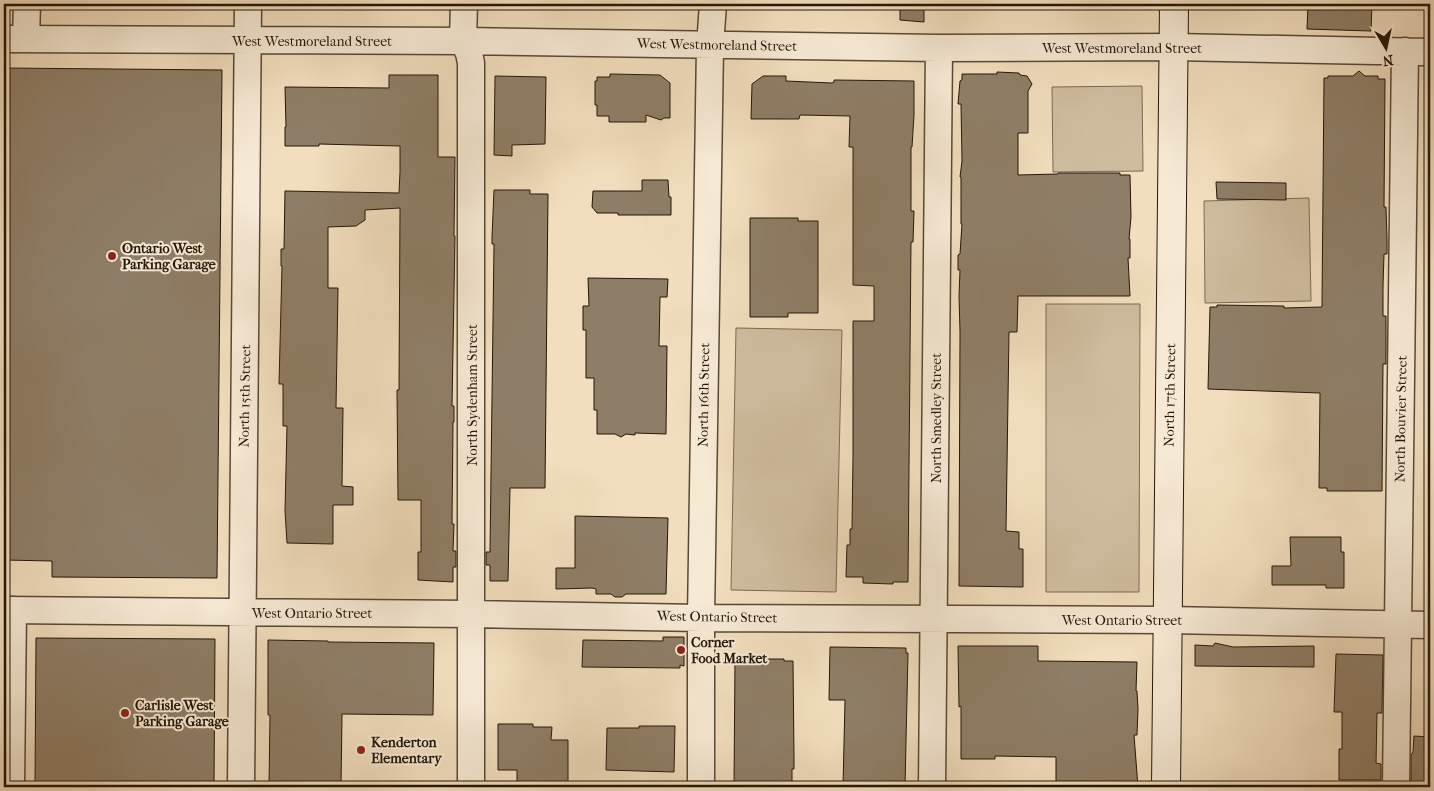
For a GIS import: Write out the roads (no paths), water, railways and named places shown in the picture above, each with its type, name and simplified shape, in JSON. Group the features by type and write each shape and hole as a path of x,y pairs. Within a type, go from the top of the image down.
{"street":[{"path":"15,39 27,4"},
{"name":"North 15th Street","path":"241,787 248,4"},
{"name":"North Sydenham Street","path":"464,4 463,41 469,53 471,63 471,787"},
{"name":"North 16th Street","path":"701,787 701,618 710,46 713,4"},
{"name":"North 17th Street","path":"1166,787 1174,4"},
{"name":"West Westmoreland Street","path":"15,39 463,41 710,46 1174,48 1430,52"},
{"name":"North Smedley Street","path":"932,787 939,48"},
{"name":"North Bouvier Street","path":"1396,787 1404,51"},
{"path":"8,610 11,787"},
{"name":"West Ontario Street","path":"8,610 701,618 1168,620 1430,625"}],"place":[{"name":"Ontario West Parking Garage","path":"112,256"},
{"name":"Corner Food Market","path":"681,650"},
{"name":"Carlisle West Parking Garage","path":"125,713"},
{"name":"Kenderton Elementary","path":"361,750"}]}
